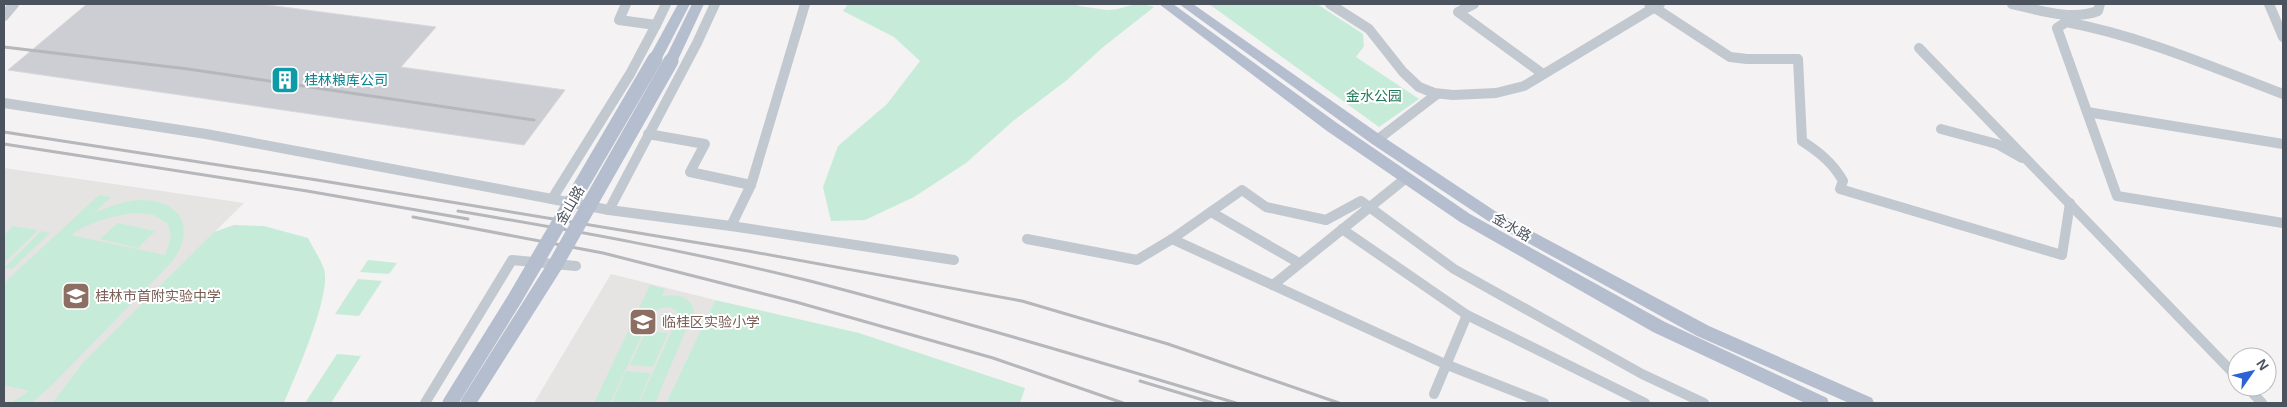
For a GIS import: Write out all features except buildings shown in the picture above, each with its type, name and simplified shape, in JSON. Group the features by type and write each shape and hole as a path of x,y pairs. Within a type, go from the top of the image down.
{"main road":[{"name":"金山路","path":"450,403 514,300 655,59 684,4"},
{"name":"金山路","path":"468,403 554,267 671,61 698,4"},
{"name":"金水路","path":"1164,4 1332,127 1406,178 1506,242 1651,322 1821,403"},
{"name":"金水路","path":"1187,4 1377,140 1493,217 1703,331 1866,403"}],"street":[{"path":"4,16 14,4"},
{"path":"626,4 619,20 656,25"},
{"path":"552,199 630,74 666,4"},
{"path":"609,210 697,43 715,4"},
{"path":"731,226 751,185 805,4"},
{"path":"1330,4 1367,27 1408,75 1428,91 1437,94 1486,94 1511,91 1524,86 1655,5 1730,57 1744,60 1798,59 1802,141 1820,151 1835,166 1843,181 1840,189 2062,256 2070,203"},
{"path":"1474,4 1458,12 1543,74"},
{"path":"2012,4 2074,15 2087,15 2098,12 2100,4"},
{"path":"2269,4 2283,37"},
{"path":"2283,94 2184,56 2098,28 2066,22 2057,28 2117,196 2283,223"},
{"path":"1919,48 2036,166 2227,367"},
{"path":"1377,140 1437,94"},
{"path":"4,103 206,134 609,210 731,226 954,260"},
{"path":"2087,112 2283,144"},
{"path":"1941,129 1997,144 2036,166"},
{"path":"648,134 705,144 690,172 751,185"},
{"path":"1273,284 1406,178"},
{"path":"1027,239 1137,260 1172,239 1242,190 1266,207 1326,220 1361,201 1454,269 1642,374 1704,403"},
{"path":"1211,212 1299,264"},
{"path":"1342,229 1467,315 1645,403"},
{"path":"1172,239 1445,364 1544,403"},
{"path":"425,403 512,260 576,266"},
{"path":"1434,394 1467,315"}],"shaded area":[{"name":"桂林市首附实验中学","path":"4,168 244,203 84,361 52,403 4,403"},
{"name":"临桂区实验小学","path":"611,274 715,300 666,403 534,403"}],"green space":[{"path":"848,4 1076,4 1107,10 1134,5 1154,7 1102,48 1067,80 1013,121 966,163 914,197 865,220 831,221 823,187 838,146 887,104 920,61 894,37 843,11"},
{"name":"金水公园","path":"1209,4 1317,4 1363,34 1364,46 1356,57 1419,99 1379,127"},
{"path":"99,195 111,197 94,213 111,206 142,200 169,206 182,221 184,231 182,242 169,265 50,387 31,403 11,403 29,391 4,385 4,283","holes":["136,213 154,215 168,224 171,238 165,255 71,235 86,226 110,217"]},
{"path":"118,223 155,231 138,248 100,239"},
{"path":"234,225 264,226 308,238 324,269 323,297 318,316 304,356 284,403 52,403 84,361 214,232"},
{"path":"13,226 38,230 4,263 4,235"},
{"path":"41,231 50,233 12,269 4,268"},
{"path":"368,260 397,263 389,274 360,272"},
{"path":"358,279 382,281 359,316 335,314"},
{"path":"650,285 665,289 662,296 672,295 686,299 694,311 655,403 639,403 678,317 676,310 666,307 660,308 652,314 610,403 594,403"},
{"path":"715,300 859,333 1025,388 1020,403 666,403"},
{"path":"646,331 668,333 653,367 630,365"},
{"path":"337,354 361,356 331,403 305,403"},
{"path":"626,371 651,373 638,403 612,403"}],"railway":[{"path":"4,47 188,69 534,120"},
{"path":"4,132 317,180 748,251 1022,301 1168,344 1339,403"},
{"path":"4,144 307,191 468,219"},
{"path":"458,211 635,243 810,281 1023,340 1236,403"},
{"path":"413,217 603,253 796,302 993,358 1123,403"},
{"path":"1140,381 1213,403"}],"place":[{"name":"桂林粮库公司","path":"285,80"},
{"name":"桂林市首附实验中学","path":"76,296"},
{"name":"临桂区实验小学","path":"643,322"}]}
